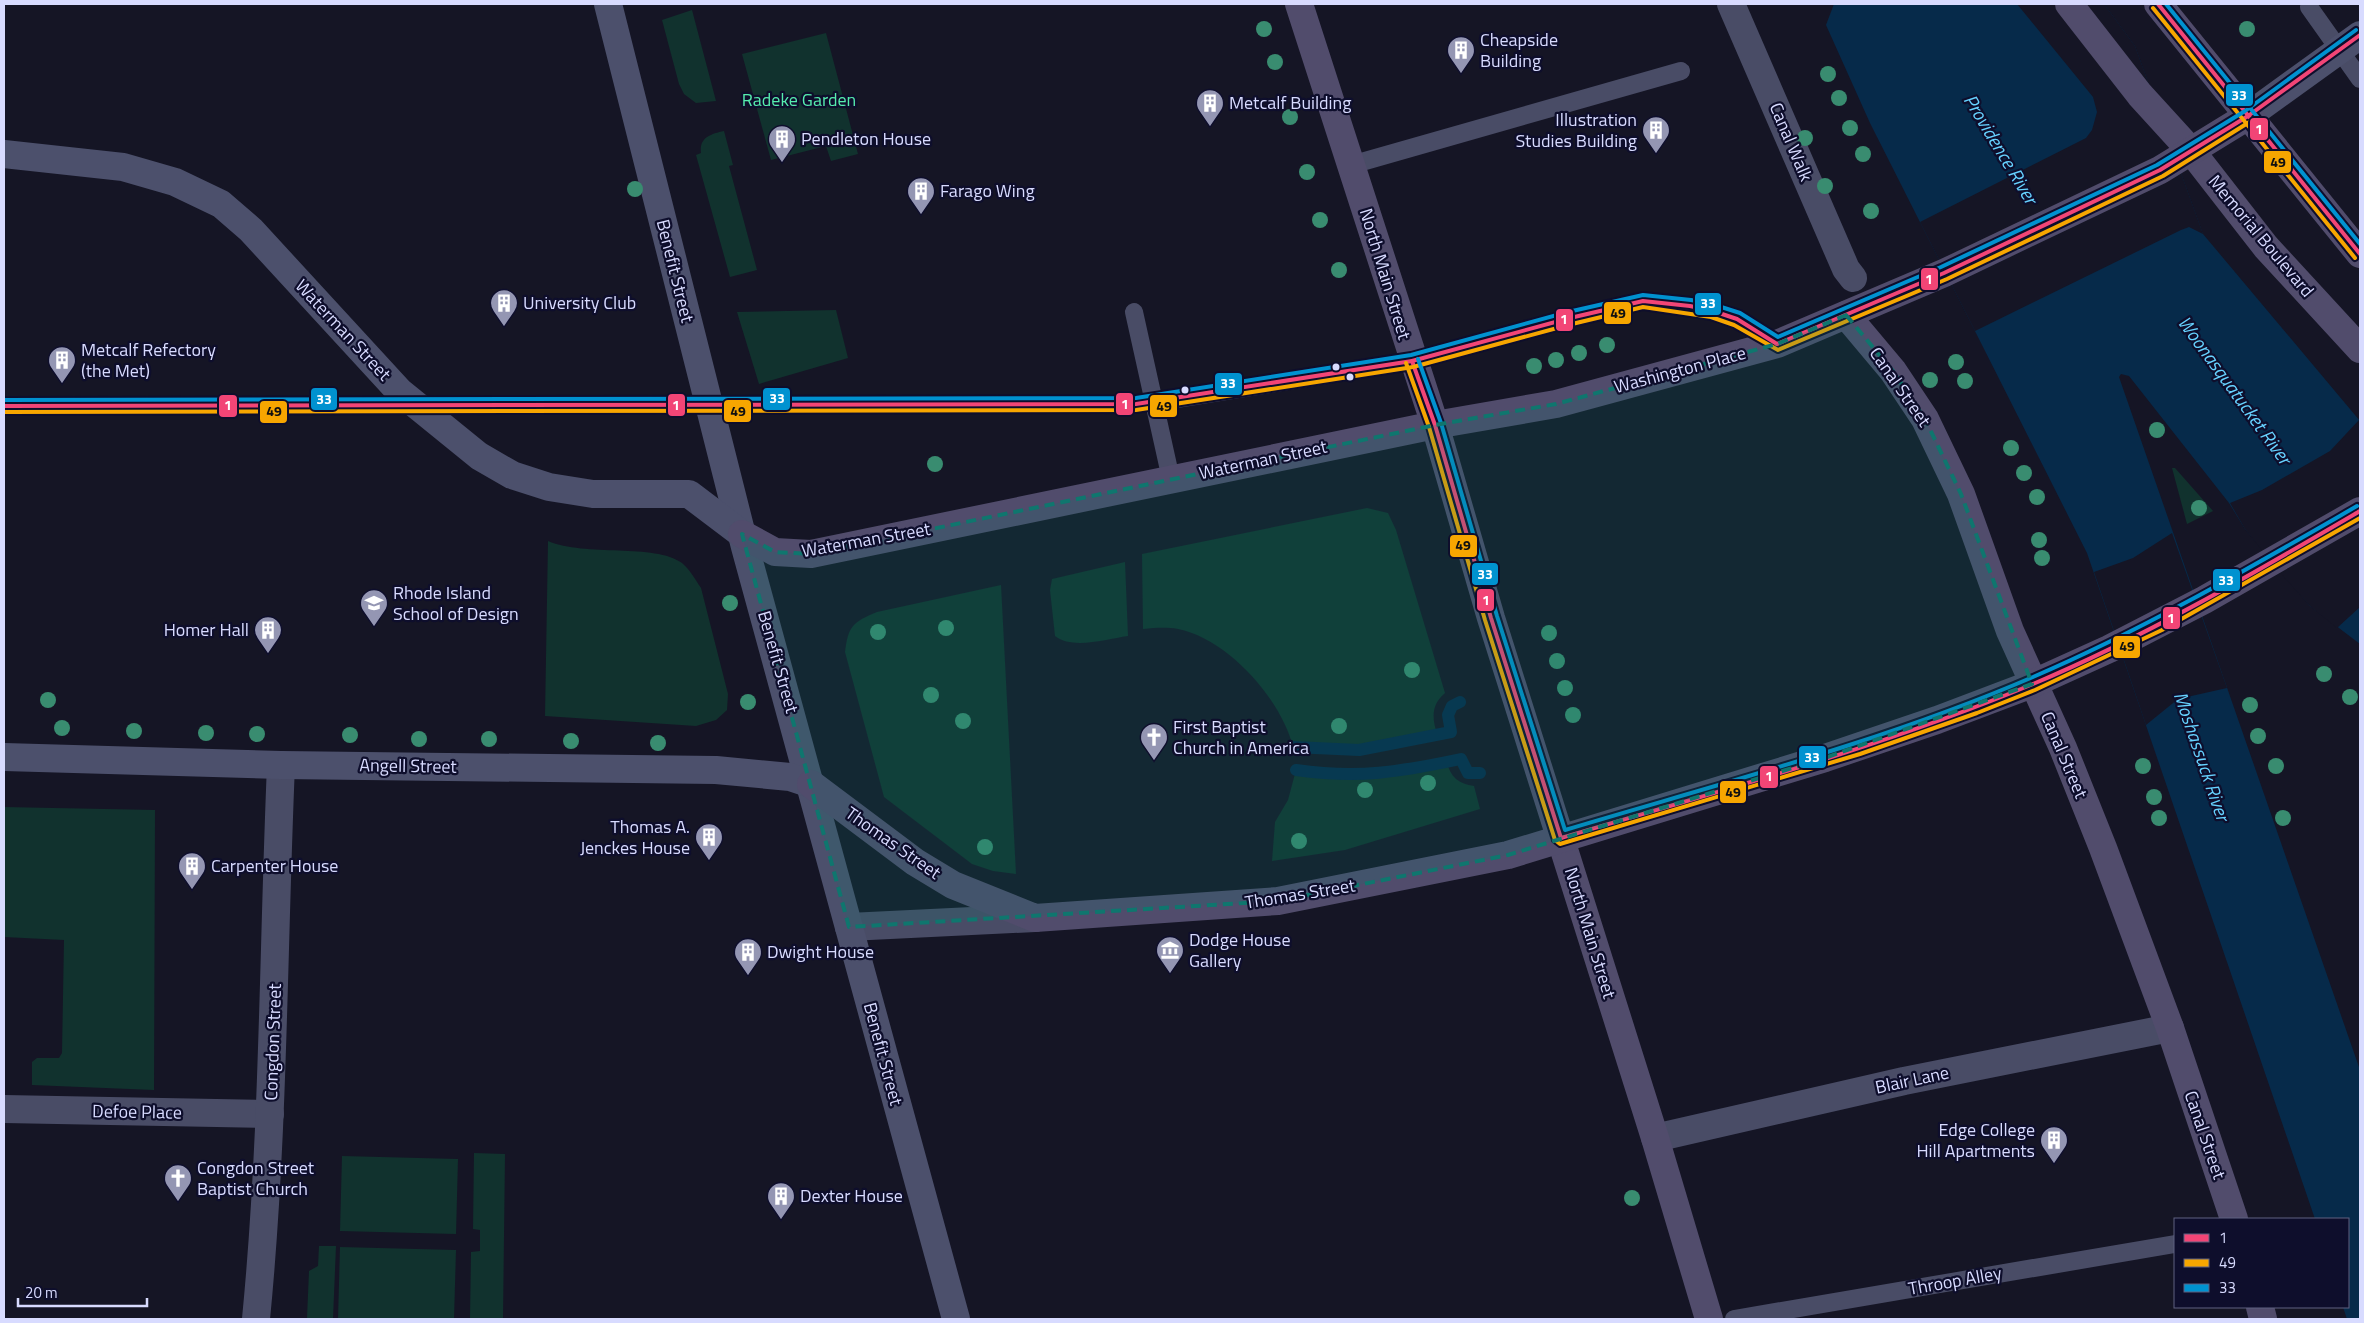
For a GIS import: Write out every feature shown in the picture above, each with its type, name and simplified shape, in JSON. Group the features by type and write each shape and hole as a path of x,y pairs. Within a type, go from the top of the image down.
{"main road":[{"name":"Benefit Street","path":"608,4 742,534 956,1319"},
{"name":"North Main Street","path":"1299,4 1412,361 1435,425 1491,618 1655,1138 1709,1319"},
{"name":"Memorial Boulevard","path":"2069,4 2140,95 2192,152 2266,247 2360,349"},
{"path":"2158,4 2360,254"},
{"path":"2248,116 2360,34"},
{"name":"Washington Place","path":"1435,425 1556,404 1778,344 1944,274 2160,170 2248,116"},
{"name":"Waterman Street","path":"4,154 123,167 175,182 221,204 251,230 399,391 479,456 512,475 549,487 593,494 689,494 742,534 775,552 811,554 1435,425"},
{"name":"Canal Street","path":"1846,316 1892,371 1925,419 1961,494 2010,631 2032,684 2063,748 2100,839 2170,1028 2234,1218"},
{"name":"Thomas Street","path":"811,784 915,862 953,885 1035,918 1278,901 1508,855 1834,756 2032,684 2109,649 2204,600 2360,511"},
{"name":"Angell Street","path":"4,757 281,765 716,770 790,778 811,784"}],"street":[{"name":"Canal Walk","path":"1731,4 1846,269 1853,278"},
{"name":"Congdon Street","path":"256,1319 264,1238 270,1114 281,765"},
{"name":"Thomas Street","path":"849,927 1035,918"},
{"name":"Blair Lane","path":"1655,1138 1904,1081 2170,1028"},
{"name":"Defoe Place","path":"4,1108 270,1114"}],"lane":[{"path":"2309,7 2360,79"},
{"path":"1351,165 1681,71"},
{"path":"1170,400 1412,361 1570,318 1643,301 1690,306 1713,311 1737,319 1778,344"},
{"path":"1134,312 1171,479"},
{"name":"Throop Alley","path":"1734,1319 2174,1244"}],"highlighted area":[{"path":"1846,315 1893,371 1925,419 1961,494 2032,684 1825,758 1508,855 1278,901 849,927 742,534 775,552 811,554 1435,425 1556,404 1777,344"}],"green space":[{"path":"692,10 716,101 696,103 684,94 679,84 662,20"},
{"name":"Radeke Garden","path":"826,33 858,154 831,161 826,146 771,160 742,54"},
{"path":"724,131 733,165 729,166 757,270 730,277 696,155 701,153 702,144 706,138"},
{"path":"836,310 848,358 759,384 737,312"},
{"path":"2172,468 2175,468 2213,511 2187,524"},
{"path":"1367,508 1388,513 1396,530 1445,693 1437,702 1434,712 1437,734 1359,750 1293,747 1287,729 1265,691 1233,658 1197,635 1174,628 1143,629 1142,554"},
{"path":"548,541 563,546 655,553 682,563 701,588 728,694 727,710 716,720 696,726 545,716"},
{"path":"1125,562 1128,636 1080,643 1062,640 1055,636 1050,590 1052,579"},
{"path":"1001,585 1016,874 993,871 972,864 884,797 845,652 848,636 853,626 862,619 877,612"},
{"path":"1447,762 1450,772 1456,779 1464,784 1474,786 1480,809 1345,850 1272,861 1275,822 1288,800 1296,770 1354,774 1408,769"},
{"path":"4,807 155,810 154,1090 32,1085 32,1062 37,1058 59,1058 62,1053 64,940 4,937"},
{"path":"474,1153 505,1154 503,1319 470,1319 471,1252 480,1251 480,1230 473,1229"},
{"path":"342,1156 458,1159 456,1234 340,1231"},
{"path":"319,1246 336,1246 333,1319 307,1318 309,1271 318,1266"},
{"path":"340,1247 456,1250 454,1319 338,1319"}],"water":[{"path":"1834,4 2104,4 2135,46 2203,234 2360,421 2360,644 2310,606 2245,529 2229,503 2129,376 2121,374 2119,377 2360,1070 2360,1319 2347,1319 2343,1308 2349,1308 2349,1218 2315,1218 2087,553 1870,123 1826,25"}],"pier":[{"path":"2017,4 2104,4 2135,46 2203,234 2189,227 2181,230 1975,331 1920,222 2086,138 2092,130 2097,112 2093,97"},
{"path":"2359,420 2360,607 2337,628 2310,606 2276,568 2245,529 2230,503 2262,490 2330,451"},
{"path":"2172,533 2227,688 2178,699 2146,725 2094,572 2133,558"}],"waterway":[{"path":"1293,747 1359,750 1451,732 1448,715 1452,706 1460,702"},
{"path":"1296,770 1340,774 1379,773 1461,759 1468,773 1480,773"}],"transit line":[{"name":"1","path":"2158,4 2360,254"},
{"name":"33","path":"2166,4 2360,244"},
{"name":"49","path":"2153,8 2355,258"},
{"name":"33","path":"4,400 1136,398 1411,355 1568,312 1643,295 1691,300 1715,305 1740,313 1778,337 1941,267 2157,165 2245,111 2356,30"},
{"name":"1","path":"1777,344 1944,273 2160,170 2248,116 2360,35"},
{"name":"49","path":"4,412 1136,410 1413,367 1643,307 1711,317 1734,325 1778,350 1947,279 2163,176 2251,121"},
{"name":"1","path":"4,406 1136,404 1412,361 1570,318 1643,301 1690,306 1713,311 1737,319 1777,344"},
{"name":"33","path":"1418,359 1441,423 1497,616 1565,830 1860,742 1918,722 2033,677 2157,618 2357,506"},
{"name":"1","path":"1412,361 1435,425 1491,618 1561,838"},
{"name":"49","path":"1406,363 1429,427 1485,620 1555,840 1560,844 1860,754 1977,713 2035,690 2162,630 2360,518"},
{"name":"1","path":"1561,838 1858,748 1975,707 2033,684 2159,625 2360,511"}],"place":[{"name":"Cheapside Building","path":"1461,74"},
{"name":"Metcalf Building","path":"1210,127"},
{"name":"Illustration Studies Building","path":"1656,154"},
{"name":"Pendleton House","path":"782,163"},
{"name":"Farago Wing","path":"921,215"},
{"name":"University Club","path":"504,327"},
{"name":"Metcalf Refectory (the Met)","path":"62,384"},
{"name":"Rhode Island School of Design","path":"374,627"},
{"name":"Homer Hall","path":"268,654"},
{"name":"First Baptist Church in America","path":"1154,761"},
{"name":"Thomas A. Jenckes House","path":"709,861"},
{"name":"Carpenter House","path":"192,890"},
{"name":"Dodge House Gallery","path":"1170,974"},
{"name":"Dwight House","path":"748,976"},
{"name":"Edge College Hill Apartments","path":"2054,1164"},
{"name":"Congdon Street Baptist Church","path":"178,1202"},
{"name":"Dexter House","path":"781,1220"}],"water label":[{"name":"Providence River","path":"2001,149"},
{"name":"Woonasquatucket River","path":"2235,390"},
{"name":"Moshassuck River","path":"2202,756"}]}
